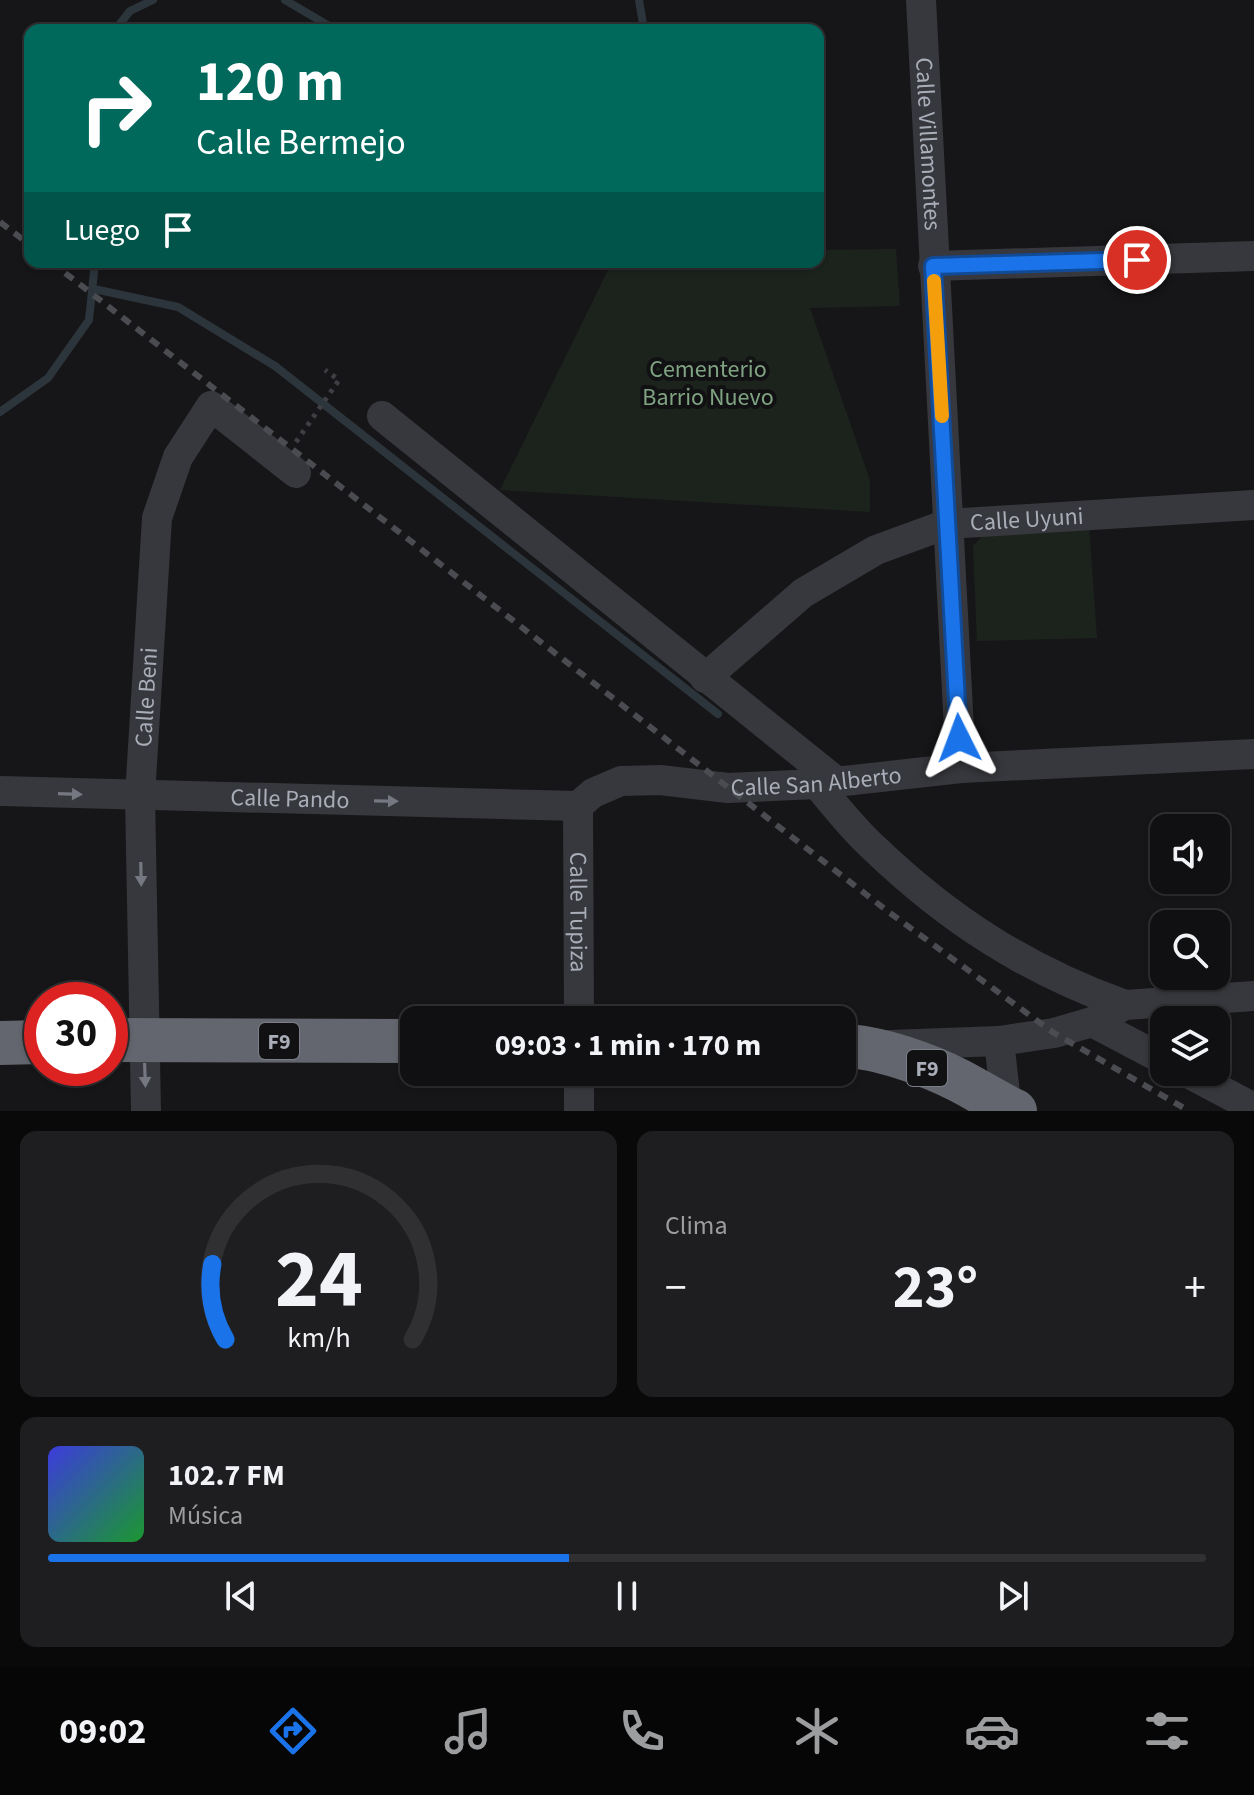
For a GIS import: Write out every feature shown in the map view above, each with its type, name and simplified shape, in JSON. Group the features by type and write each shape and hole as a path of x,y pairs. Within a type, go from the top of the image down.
{"highway":[{"name":"F9","path":"128,1040 400,1041"},
{"path":"0,1043 24,1042"},
{"name":"F9","path":"856,1048 911,1061 958,1080 1009,1110"}],"street":[{"name":"Calle Villamontes","path":"921,0 961,768"},
{"path":"933,266 1254,256"},
{"name":"Calle Beni","path":"128,1021 157,518 178,457 211,406 296,473"},
{"path":"382,416 705,678 827,783 872,847 954,918 1016,958 1076,988 1125,1005 1254,996"},
{"name":"Calle Uyuni","path":"705,678 803,593 876,550 947,524 1254,505"},
{"name":"Calle San Alberto","path":"578,806 593,793 621,781 660,780 728,788 827,783 961,768 1254,754"},
{"name":"Calle Pando","path":"0,791 578,806"},
{"name":"Calle Tupiza","path":"578,806 579,1006"},
{"path":"856,1046 999,1041 1054,1033 1092,1022 1125,1005"},
{"path":"1092,1022 1150,1053"},
{"path":"999,1041 1009,1110"},
{"name":"Calle Beni","path":"128,1044 146,1111"},
{"path":"579,1086 579,1111"},
{"path":"1212,1086 1254,1108"}],"path":[{"path":"297,441 339,380 325,370"}],"green space":[{"name":"Cementerio Barrio Nuevo","path":"896,249 900,306 810,308 870,480 870,512 500,490 609,268 824,268 824,250"},
{"path":"1089,526 1097,638 977,641 973,546 985,533"}],"waterway":[{"path":"120,24 130,11 153,0"},
{"path":"285,0 326,24"},
{"path":"639,0 643,24"},
{"path":"0,412 48,378 89,320 94,268"},
{"path":"94,289 178,307 275,366 718,714"}],"railway":[{"path":"0,222 24,240"},
{"path":"59,268 890,913 1054,1033 1189,1111"}],"slow traffic":[{"path":"934,281 942,416"}],"route":[{"path":"959,738 933,266 1137,260"}]}
